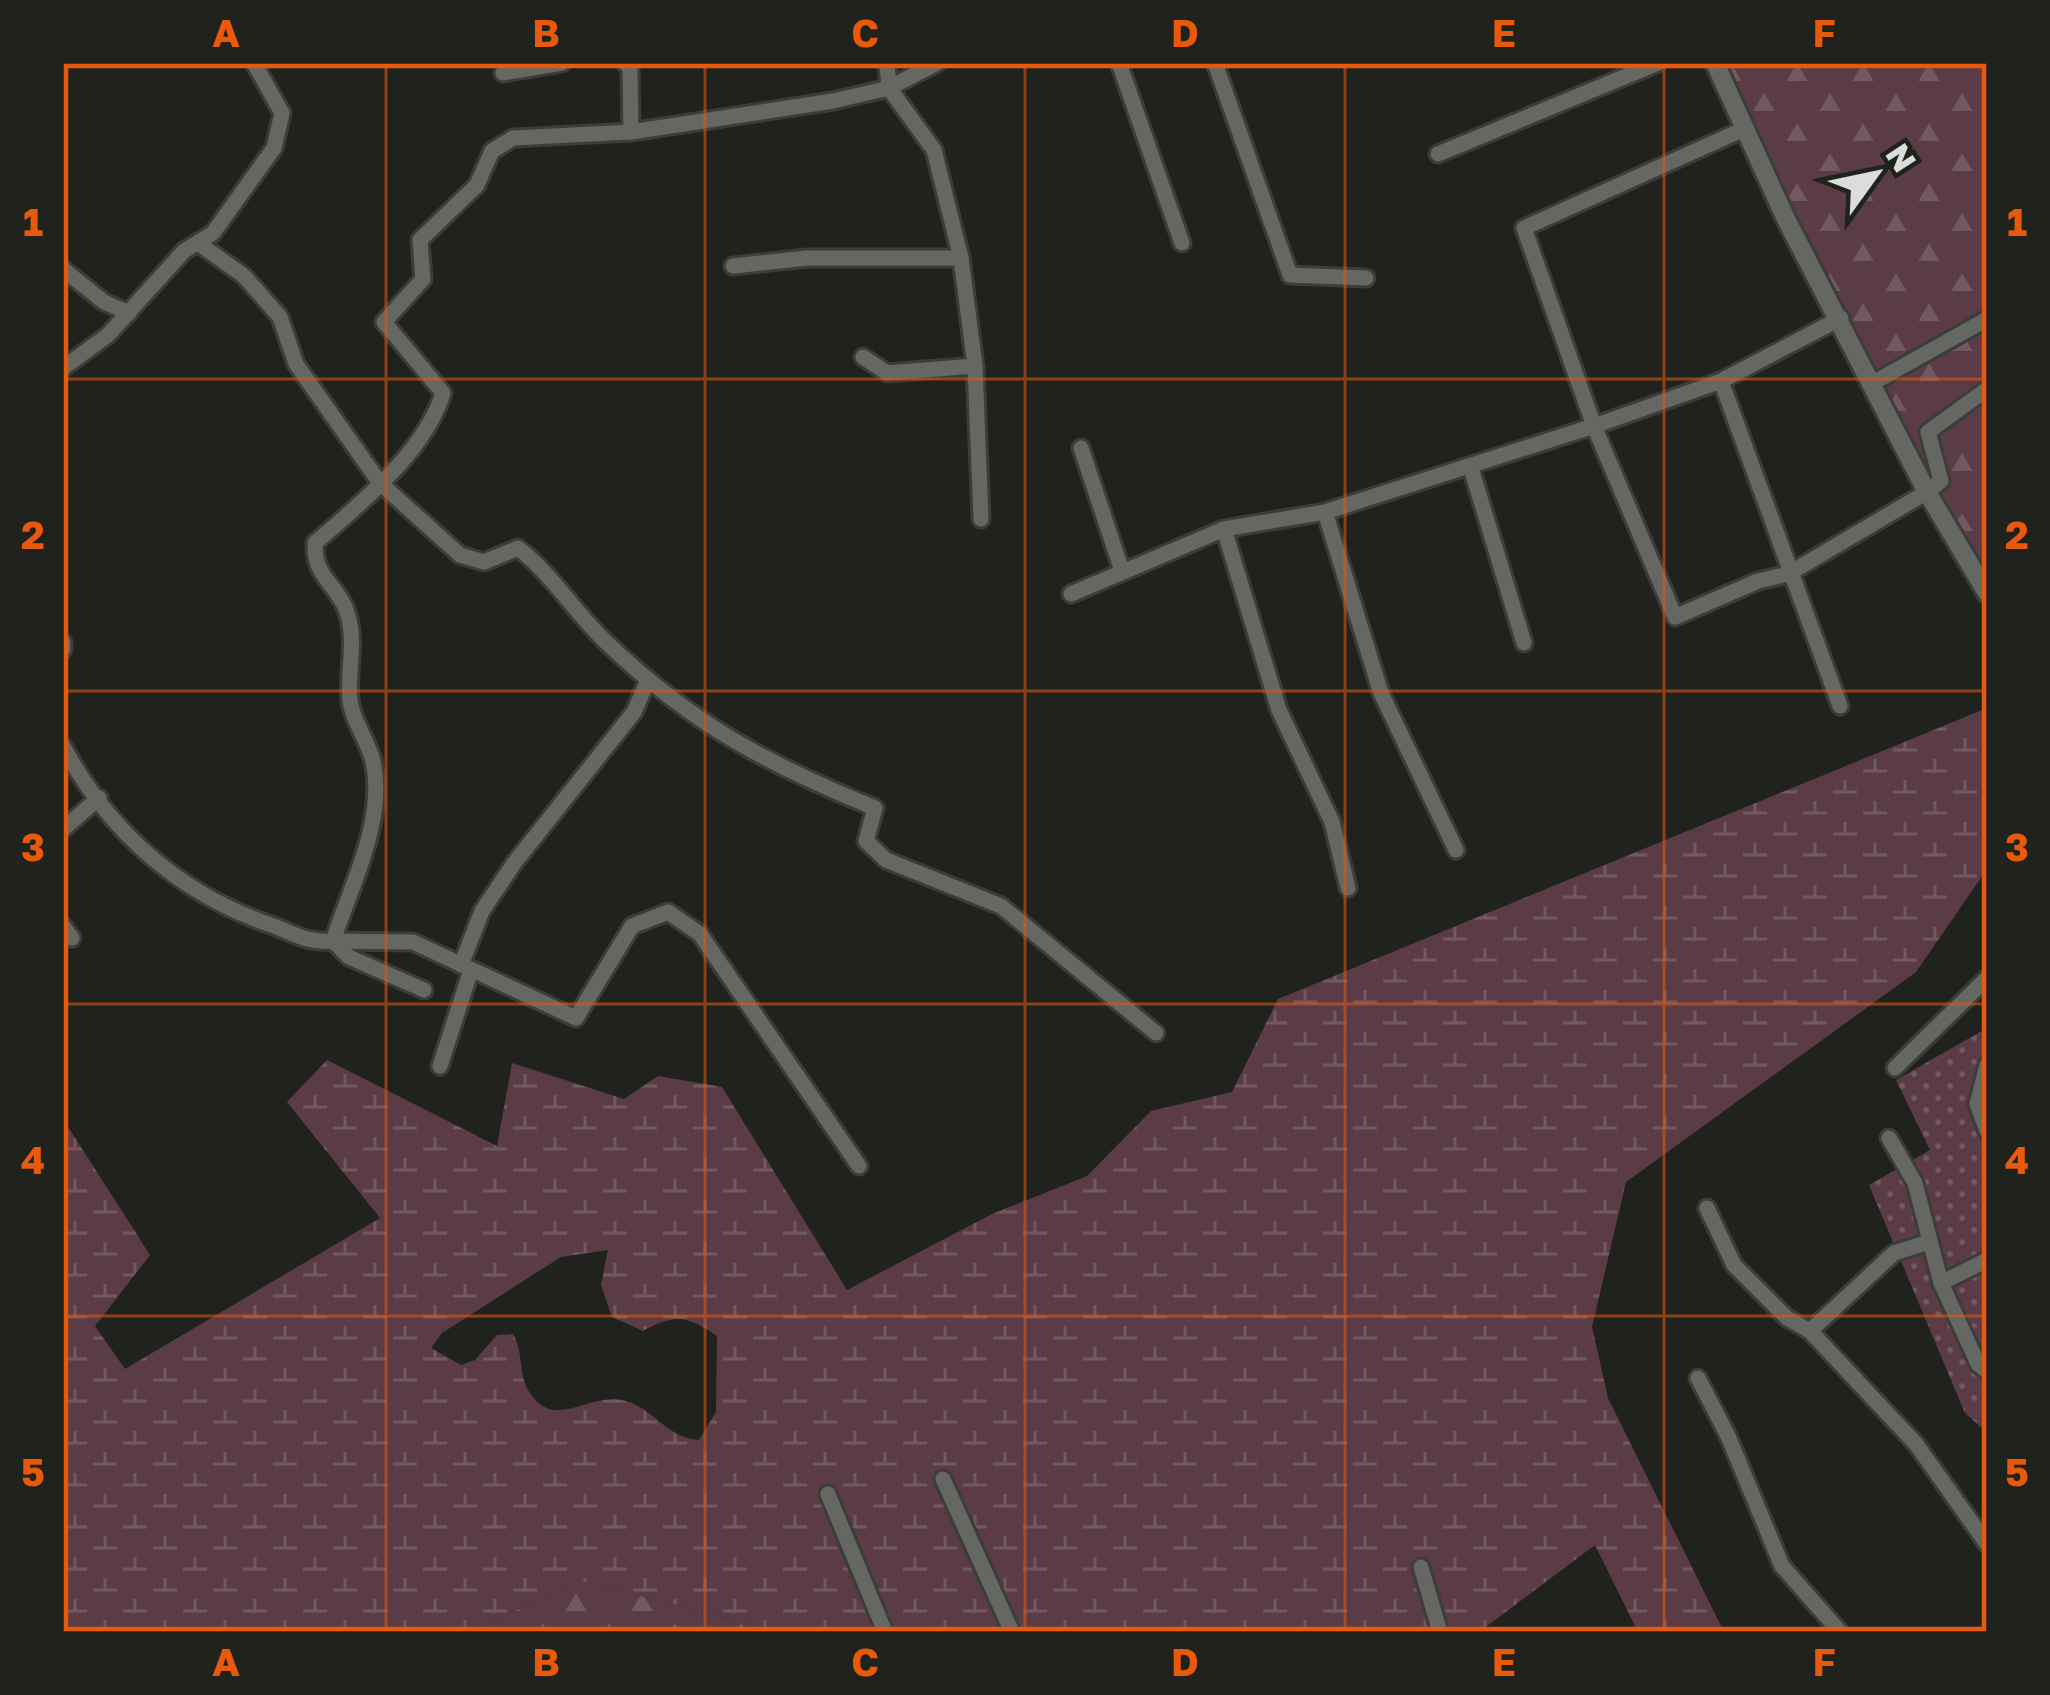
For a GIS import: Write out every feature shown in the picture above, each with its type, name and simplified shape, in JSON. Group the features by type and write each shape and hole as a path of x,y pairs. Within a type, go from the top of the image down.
{"street":[{"path":"63,368 129,313 184,251 213,233 274,148 282,126 277,99 254,63"},
{"path":"502,73 562,63"},
{"path":"625,63 630,68 631,132"},
{"path":"887,63 889,88 934,150 961,258 975,366 981,519"},
{"path":"333,941 376,813 375,785 373,761 350,701 354,665 345,606 315,566 315,543 380,483 437,414 443,393 384,322 423,279 420,240 430,225 477,185 492,151 512,138 631,132 889,88 937,63"},
{"path":"1119,63 1182,243"},
{"path":"1215,63 1290,275 1366,278"},
{"path":"1438,154 1658,63"},
{"path":"1715,63 1786,219 1841,318 1927,493 1987,592"},
{"path":"1744,129 1524,228 1594,427 1676,617 1758,580 1788,574 1927,493 1942,481 1928,432 1987,389"},
{"path":"198,243 244,276 280,317 296,364 380,483 460,555 484,562 518,548 538,564 571,609 708,728 783,771 875,808 866,841 886,860 1001,906 1156,1033"},
{"path":"734,266 807,258 961,258"},
{"path":"63,269 104,302 129,313"},
{"path":"1071,594 1224,529 1325,512 1594,427 1721,381 1841,318"},
{"path":"1871,384 1987,319"},
{"path":"863,357 887,373 975,366"},
{"path":"1721,381 1840,706"},
{"path":"1081,448 1122,572"},
{"path":"1471,468 1524,644"},
{"path":"1325,512 1381,693 1456,850"},
{"path":"1224,529 1279,710 1332,822 1348,888"},
{"path":"440,1066 482,911 634,712 648,680"},
{"path":"63,746 81,781 167,875 203,899 306,943 412,942 576,1018 632,926 668,912 700,934 859,1166"},
{"path":"63,829 99,798"},
{"path":"333,941 349,957 424,990"},
{"path":"1895,1068 1987,978"},
{"path":"1987,1065 1977,1104 1987,1131"},
{"path":"1889,1138 1915,1183 1941,1282 1978,1364 1987,1371"},
{"path":"1707,1208 1733,1264 1786,1318 1810,1331 1916,1444 1987,1544"},
{"path":"1810,1331 1894,1253 1929,1242"},
{"path":"1941,1282 1987,1260"},
{"path":"1698,1378 1728,1436 1782,1566 1840,1632"},
{"path":"943,1479 1012,1632"},
{"path":"828,1494 885,1632"},
{"path":"1421,1567 1440,1632"}],"green space":[{"path":"1719,63 1987,63 1987,593 1927,492"},
{"path":"1987,708 1987,869 1916,972 1626,1182 1592,1327 1608,1398 1724,1632 1638,1632 1595,1545 1479,1632 783,1632 578,1580 472,1632 63,1632 63,1119 150,1255 95,1326 125,1369 380,1218 287,1102 327,1060 497,1146 512,1063 624,1099 658,1076 722,1087 847,1290 992,1214 1087,1176 1151,1111 1232,1092 1278,999","holes":["608,1250 601,1285 612,1317 643,1331 681,1319 717,1336 716,1412 699,1440 678,1435 626,1401 548,1409 527,1388 513,1334 497,1335 475,1360 461,1365 431,1348 442,1333 561,1257"]},
{"path":"1987,1028 1985,1431 1965,1413 1869,1185 1930,1150 1896,1080"},
{"path":"578,1580 783,1632 472,1632"}]}
